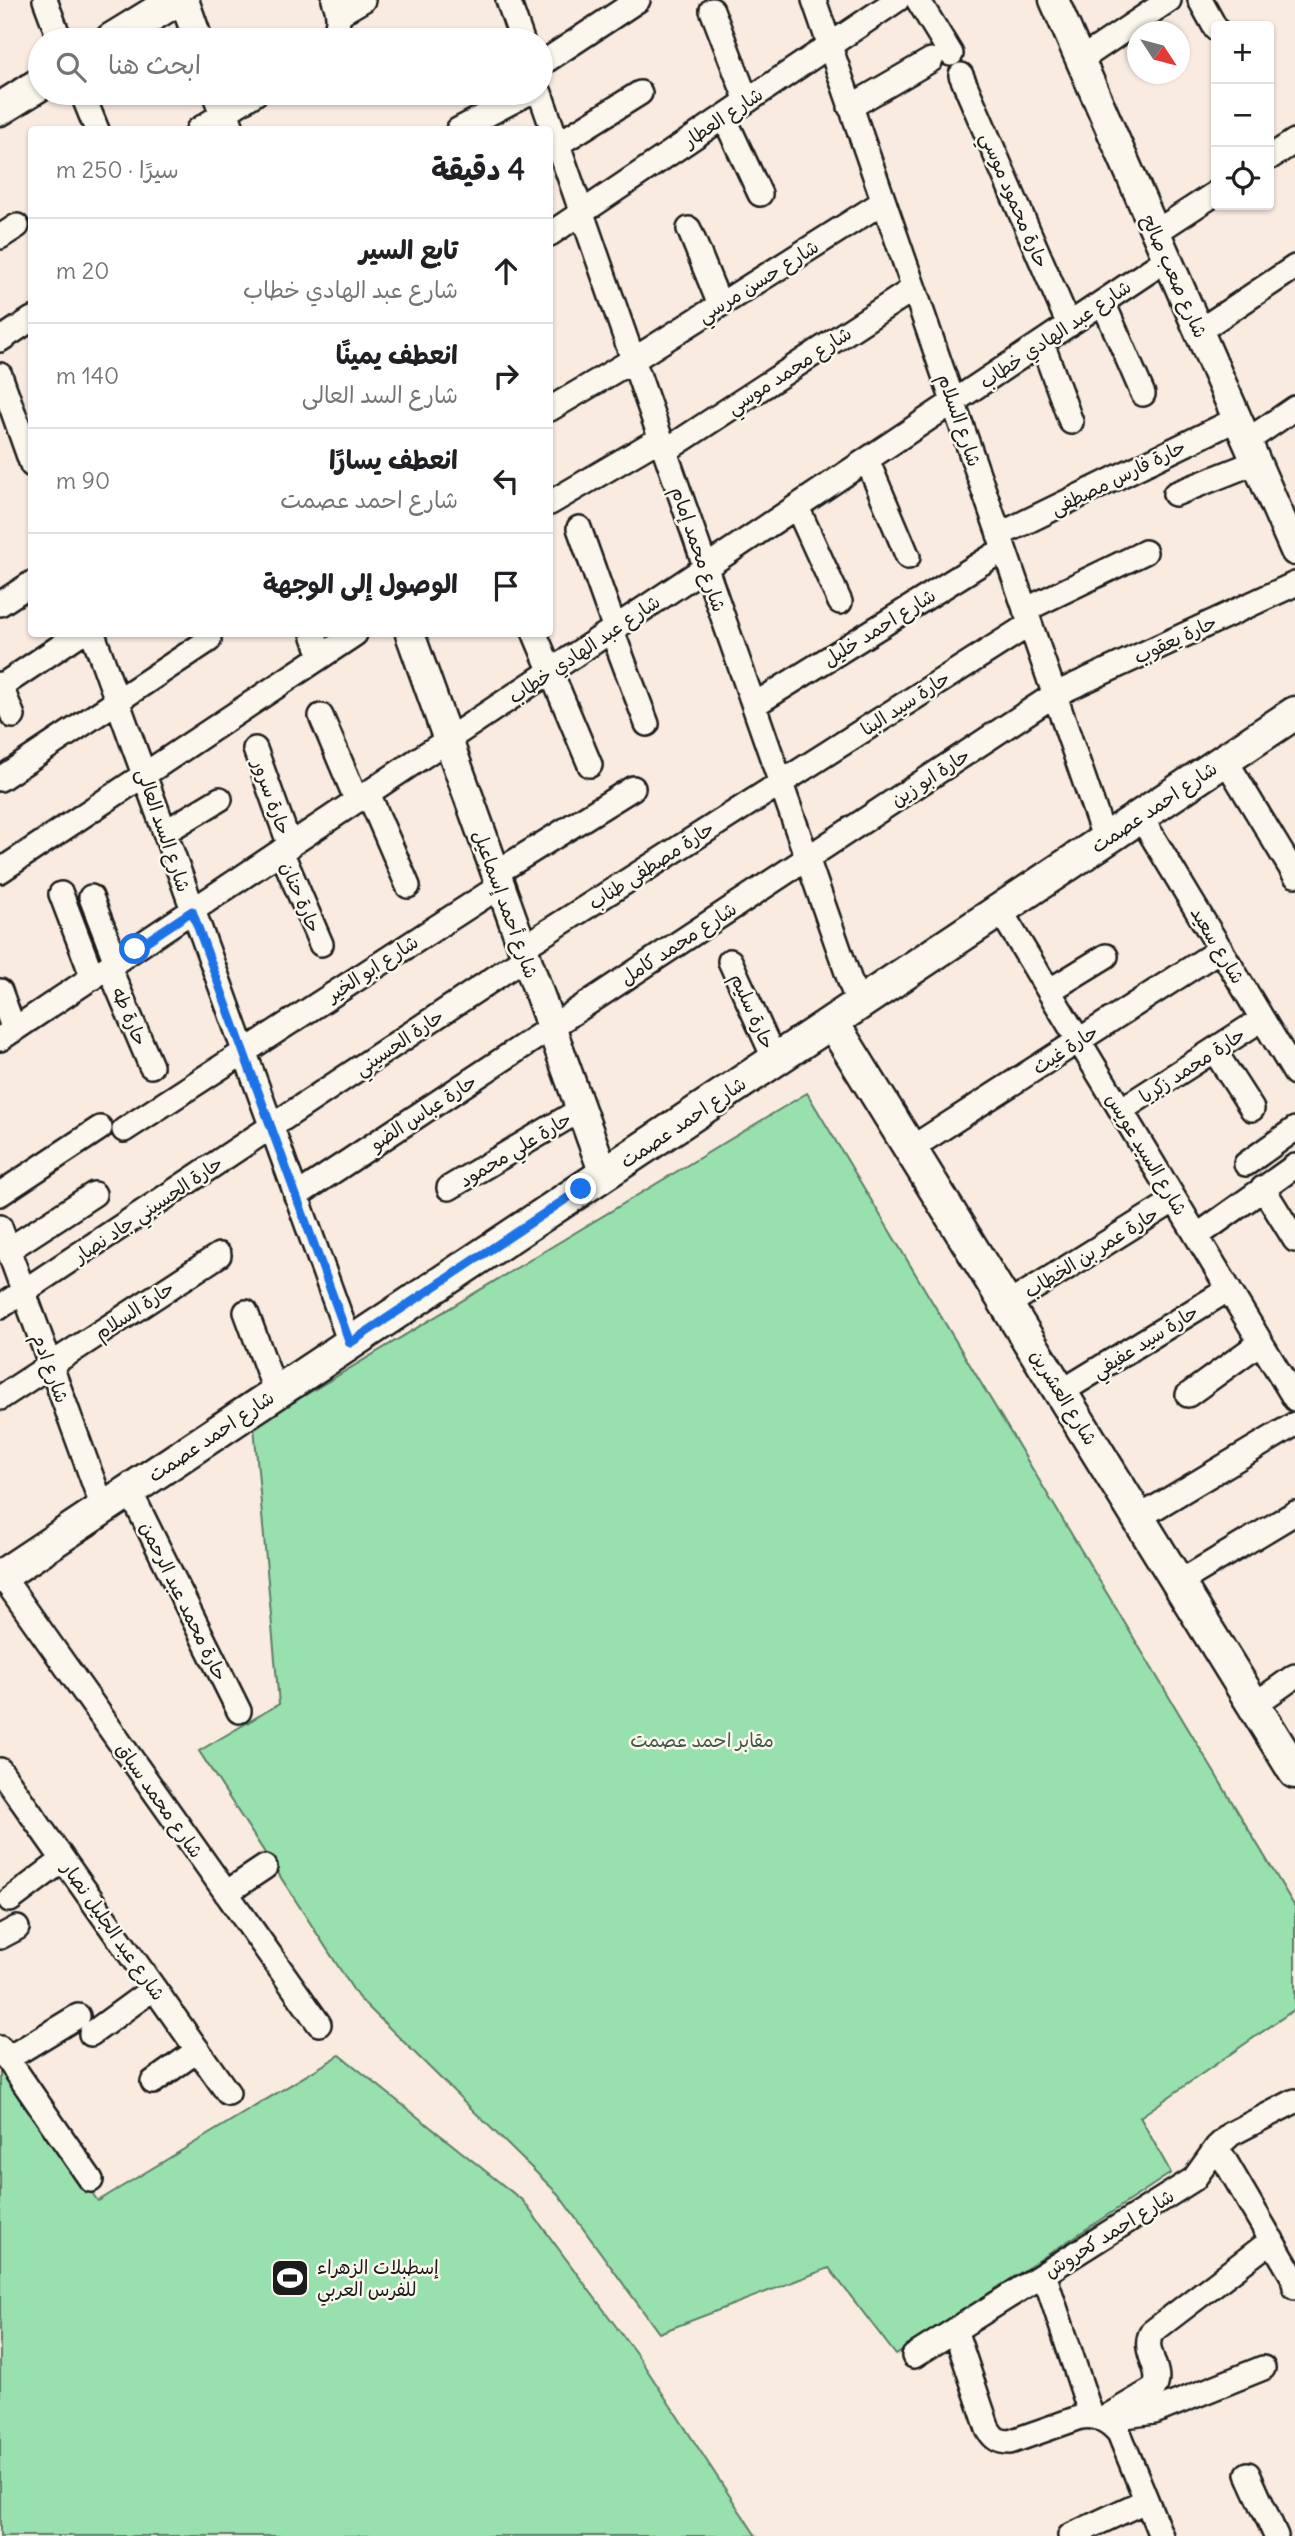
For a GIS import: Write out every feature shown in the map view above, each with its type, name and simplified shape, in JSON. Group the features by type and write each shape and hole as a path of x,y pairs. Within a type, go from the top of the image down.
{"main road":[{"path":"130,28 176,0"},
{"path":"0,109 28,92"},
{"name":"شارع احمد عصمت","path":"1,1576 1295,713"},
{"name":"شارع العشرين","path":"832,1022 1295,1772"}],"street":[{"path":"45,0 56,28"},
{"path":"184,0 194,28"},
{"path":"336,28 337,7 363,0"},
{"path":"508,0 518,28"},
{"path":"553,56 638,0"},
{"name":"شارع السلام","path":"814,0 1105,840"},
{"name":"شارع العطار","path":"553,232 897,0"},
{"path":"850,107 941,57 918,0"},
{"name":"شارع صعب صالح","path":"1054,0 1295,551"},
{"path":"1080,60 1169,0"},
{"path":"1200,0 1212,21"},
{"path":"712,10 747,101"},
{"name":"حارة محمود موسي","path":"961,75 1069,325"},
{"path":"558,144 640,93"},
{"path":"87,105 95,126"},
{"path":"466,126 505,105"},
{"name":"شارع محمد إمام","path":"544,105 552,126"},
{"path":"204,126 224,112"},
{"path":"724,117 760,194"},
{"name":"شارع محمد إمام","path":"553,130 858,1004"},
{"path":"1274,155 1295,141"},
{"path":"1156,232 1211,195"},
{"name":"شارع حسن مرسي","path":"553,407 634,360 883,202"},
{"path":"689,229 720,305"},
{"name":"شارع عبد الهادي خطاب","path":"7,1035 1167,259"},
{"path":"1199,331 1295,267"},
{"name":"شارع محمد موسي","path":"553,501 663,445 914,289"},
{"path":"1102,302 1143,394"},
{"path":"0,340 28,322"},
{"path":"1042,343 1071,422"},
{"path":"0,375 28,454"},
{"path":"1175,494 1295,408"},
{"name":"حارة فارس مصطفى","path":"1002,542 1247,441"},
{"path":"867,460 908,557"},
{"path":"797,507 840,603"},
{"path":"579,528 647,724"},
{"name":"شارع احمد خليل","path":"754,705 1002,542"},
{"name":"حارة سيد البنا","path":"780,782 1027,617 1145,552"},
{"name":"حارة يعقوب","path":"1054,695 1295,584"},
{"path":"0,604 28,586"},
{"path":"13,716 0,685 74,637"},
{"name":"شارع السد العالى","path":"94,637 350,1343"},
{"path":"314,637 321,656"},
{"path":"0,871 350,637"},
{"name":"شارع أحمد إسماعيل","path":"411,637 604,1174"},
{"path":"536,637 590,765"},
{"path":"0,779 209,640"},
{"name":"حارة ابو زين","path":"806,859 1054,695"},
{"path":"321,716 408,886"},
{"name":"حارة سرور","path":"255,749 286,849"},
{"path":"1225,759 1295,875"},
{"name":"حارة مصطفى طناب","path":"524,952 780,782"},
{"name":"شارع ابو الخير","path":"124,1130 633,788"},
{"path":"164,832 220,799"},
{"name":"شارع سعيد","path":"1140,816 1295,1073"},
{"name":"حارة حنان","path":"286,849 321,943"},
{"name":"شارع محمد كامل","path":"550,1028 806,859"},
{"path":"61,894 106,969"},
{"path":"91,897 106,969"},
{"name":"شارع السيد عويس","path":"1000,910 1295,1398"},
{"name":"حارة غيث","path":"910,1149 1221,950"},
{"name":"حارة الحسيني","path":"272,1126 524,952"},
{"path":"1049,991 1106,956"},
{"name":"حارة سليم","path":"730,961 775,1060"},
{"name":"حارة طه","path":"106,969 151,1066"},
{"path":"0,991 7,1035"},
{"name":"حارة محمد زكريا","path":"1121,1110 1262,1019"},
{"name":"حارة عباس الضو","path":"296,1196 550,1028"},
{"path":"1214,1050 1252,1108"},
{"name":"حارة علي محمود","path":"449,1188 580,1110"},
{"name":"حارة الحسيني جاد نصار","path":"0,1307 272,1126"},
{"path":"0,1194 100,1128"},
{"path":"1246,1164 1295,1129"},
{"path":"1197,1236 1295,1166"},
{"path":"1263,1188 1295,1240"},
{"path":"8,1250 94,1194"},
{"name":"حارة عمر بن الخطاب","path":"1007,1305 1175,1199"},
{"name":"شارع ادم","path":"0,1227 103,1508"},
{"name":"حارة السلام","path":"0,1398 219,1255"},
{"name":"حارة سيد عفيفي","path":"1061,1392 1229,1289"},
{"path":"246,1312 276,1393"},
{"path":"1188,1395 1261,1342"},
{"path":"1138,1518 1295,1424"},
{"name":"حارة محمد عبد الرحمن","path":"130,1491 239,1711"},
{"path":"1178,1583 1295,1513"},
{"name":"شارع محمد سباق","path":"1,1576 319,2024"},
{"path":"1254,1705 1295,1676"},
{"name":"شارع عبد الجليل نصار","path":"0,1770 228,2093"},
{"path":"10,1900 64,1860"},
{"path":"226,1893 265,1867"},
{"path":"90,2180 4,2054 85,2025 154,1988"},
{"path":"153,2082 198,2050"},
{"name":"شارع احمد كحروش","path":"914,2356 1194,2179 1217,2147 1240,2129 1295,2101"},
{"path":"1217,2147 1293,2277 1295,2287"},
{"path":"1097,2417 1154,2389 1158,2376 1148,2343 1153,2332 1272,2240"},
{"path":"1044,2274 1097,2417 1112,2425 1119,2433 1161,2536"},
{"path":"955,2330 988,2429 1000,2442 1010,2442 1081,2417 1135,2416 1154,2412 1263,2368"},
{"path":"1248,2474 1276,2536"},
{"path":"1070,2536 1145,2501"}],"green space":[{"name":"مقابر احمد عصمت","path":"807,1093 1295,1907 1295,2009 1140,2117 1171,2173 896,2355 829,2268 659,2333 558,2194 358,1997 199,1751 279,1704 254,1426"},
{"name":"إسطبلات الزهراء للفرس العربي","path":"340,2055 523,2201 638,2356 756,2536 0,2536 0,2069 98,2201"}],"place":[{"name":"إسطبلات الزهراء للفرس العربي","path":"290,2278"}],"route":[{"path":"135,949 192,911 350,1343 581,1189"}]}
